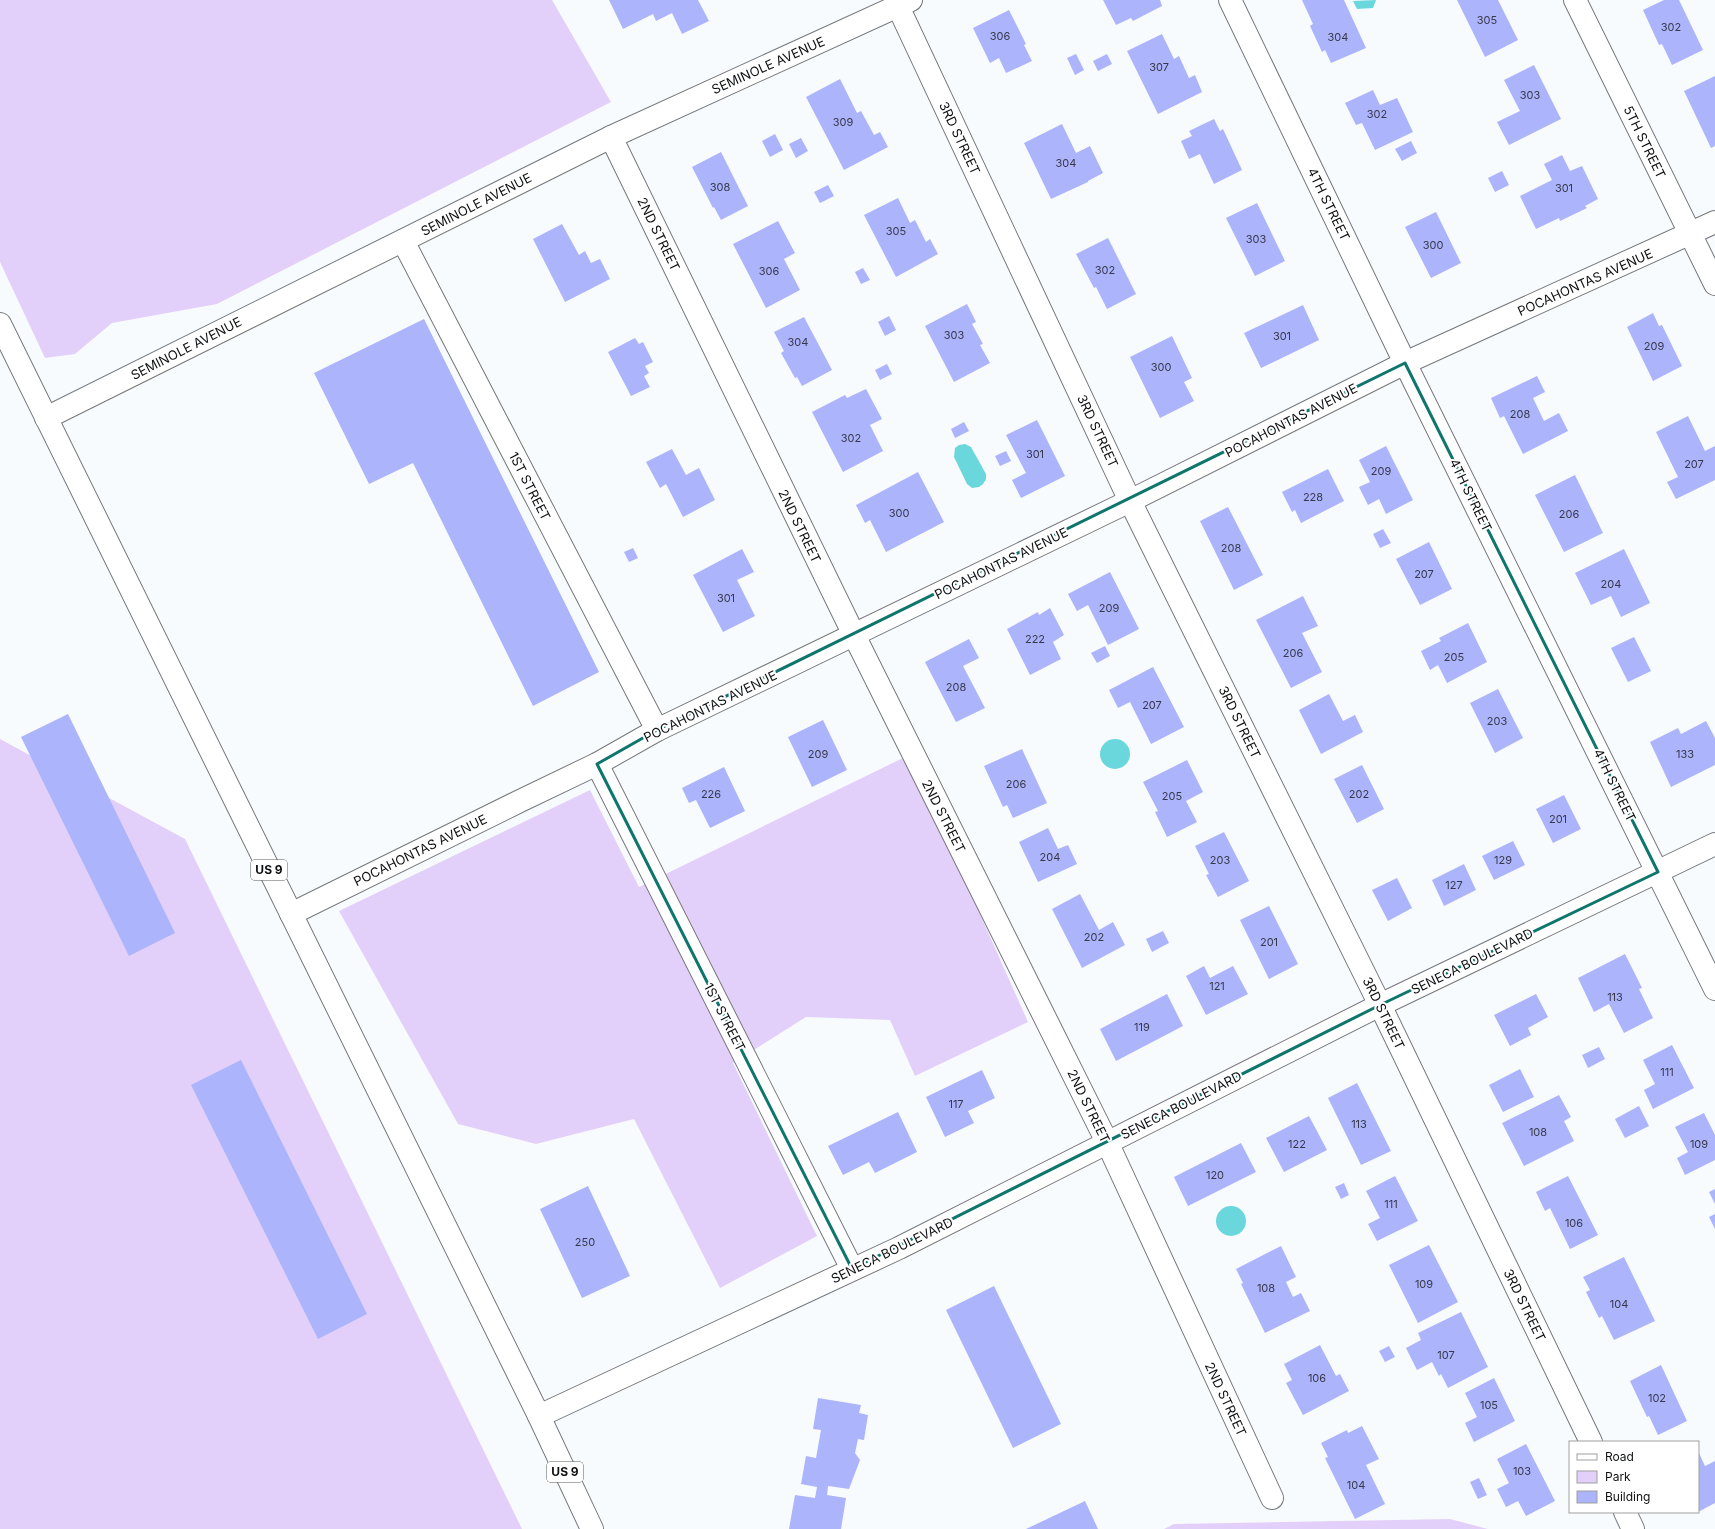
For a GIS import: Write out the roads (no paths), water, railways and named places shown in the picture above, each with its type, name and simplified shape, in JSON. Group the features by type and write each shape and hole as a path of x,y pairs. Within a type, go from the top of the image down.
{"main road":[{"name":"4TH STREET","path":"1230,0 1406,363 1715,989"},
{"name":"5TH STREET","path":"1575,0 1715,284"},
{"name":"SEMINOLE AVENUE","path":"46,418 611,137 901,2"},
{"name":"3RD STREET","path":"901,2 1130,500 1380,1005 1591,1441"},
{"name":"2ND STREET","path":"611,137 854,635 1107,1142 1272,1498"},
{"name":"POCAHONTAS AVENUE","path":"291,914 512,804 597,764 657,730 1130,500 1406,363 1715,222"},
{"name":"1ST STREET","path":"403,241 657,730"},
{"name":"US 9","path":"0,324 539,1416 592,1529"},
{"name":"1ST STREET","path":"597,764 852,1270"},
{"name":"SENECA BOULEVARD","path":"539,1416 900,1248 1380,1005 1715,844"},
{"path":"1625,1513 1633,1529"}],"water":[{"path":"1376,0 1373,8 1357,9 1353,1"},
{"path":"965,444 971,447 986,474 986,479 979,487 972,488 967,484 954,457 955,448 959,445"},
{"path":"1115,739 1126,743 1130,754 1126,765 1115,769 1104,765 1100,754 1104,743"},
{"path":"1231,1206 1237,1207 1245,1215 1245,1227 1237,1235 1231,1236 1225,1235 1217,1227 1216,1221 1217,1215 1225,1207"}]}
